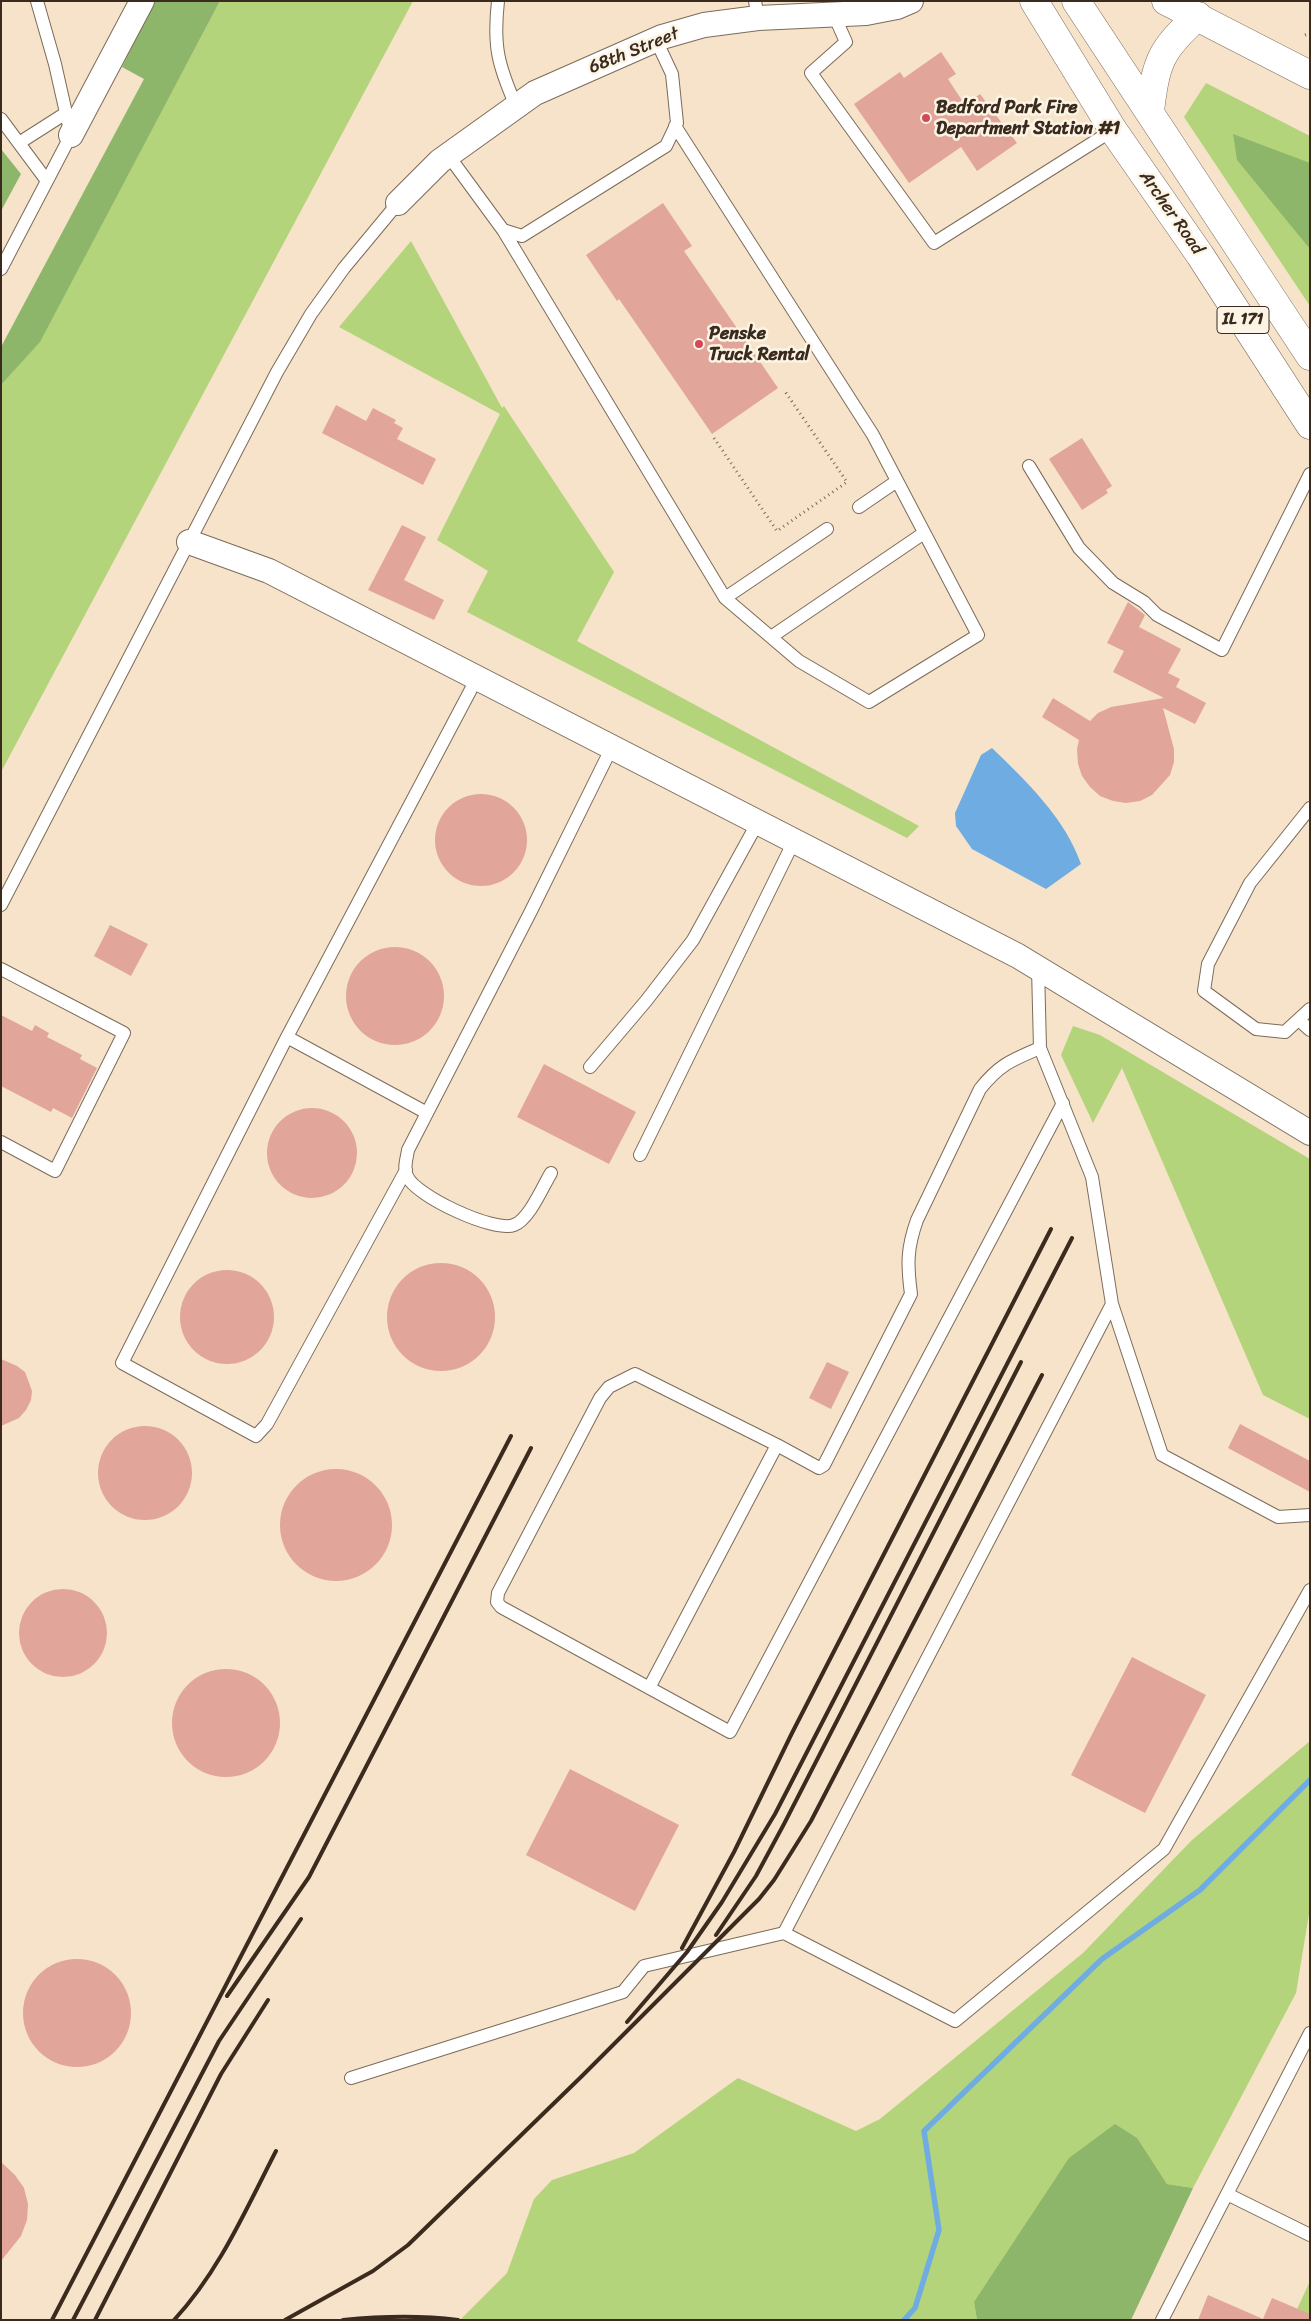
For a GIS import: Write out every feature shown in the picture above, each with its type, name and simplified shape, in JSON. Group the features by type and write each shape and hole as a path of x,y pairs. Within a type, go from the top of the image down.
{"main road":[{"name":"Archer Road","path":"1034,1 1113,130 1200,255 1310,424"},
{"name":"Archer Road","path":"1076,1 1310,356"},
{"path":"1166,1 1310,75"},
{"path":"1150,112 1154,75 1164,52 1198,16"}],"street":[{"path":"68,124 142,1"},
{"name":"68th Street","path":"398,203 448,155 535,92 656,40 757,10 834,15 871,7 897,7 910,1"},
{"path":"190,542 269,571 1038,968 1310,1133"}],"lane":[{"path":"1,269 47,180 68,124 37,1"},
{"path":"498,1 494,32 501,73 516,106"},
{"path":"834,15 846,42 810,73 934,243 1113,130"},
{"path":"503,230 522,236 666,146 677,123 672,74 656,40"},
{"path":"1,119 47,180"},
{"path":"19,143 68,124"},
{"path":"448,155 503,230 724,598 799,661 869,702 978,635 872,435 675,126"},
{"path":"1,905 277,372 311,314 344,268 398,203"},
{"path":"1029,466 1079,548 1113,583 1144,602 1157,615 1222,650 1310,474"},
{"path":"859,507 897,482"},
{"path":"724,598 827,529"},
{"path":"771,637 924,532"},
{"path":"406,1170 267,1424 256,1436 122,1363 287,1037 477,678"},
{"path":"551,1172 530,1209 516,1225 505,1227 483,1222 421,1192 406,1176 408,1150 612,747"},
{"path":"1310,808 1250,883 1208,964 1204,991 1256,1029 1285,1032 1310,1009"},
{"path":"590,1067 646,1001 693,940 758,822"},
{"path":"640,1155 794,841"},
{"path":"1038,968 1040,1048 1092,1177 1112,1304 1162,1455 1278,1517 1310,1515"},
{"path":"1,970 124,1033 55,1171 1,1142"},
{"path":"1299,1020 1310,1030"},
{"path":"287,1037 427,1113"},
{"path":"1040,1048 1005,1063 994,1071 980,1089 917,1220 909,1242 908,1270 911,1294 824,1465 819,1468 777,1444 635,1374 609,1388 596,1406 498,1593 497,1602 501,1607 730,1732 1063,1103"},
{"path":"784,1933 1112,1304"},
{"path":"649,1688 777,1444"},
{"path":"351,2078 623,1992 644,1966 784,1933 955,2021 1164,1849 1310,1590"},
{"path":"1162,2320 1310,2033"},
{"path":"1227,2194 1310,2235"}],"path":[{"path":"1304,36 1310,33"},
{"path":"714,438 777,531 847,482 784,390"}],"green space":[{"path":"154,1 220,1 40,342 1,385 1,347 144,79 122,67"},
{"path":"220,1 413,1 1,772 1,385 40,341"},
{"path":"1206,83 1310,136 1310,306 1184,117"},
{"path":"1233,134 1310,163 1310,249 1237,160"},
{"path":"1,149 21,174 1,211"},
{"path":"411,241 502,408 504,406 614,572 577,641 919,826 907,838 467,612 488,571 437,540 500,414 339,327"},
{"path":"1073,1026 1100,1035 1310,1159 1310,1419 1263,1395 1122,1068 1093,1123 1061,1055"},
{"path":"1310,1741 1310,1908 1296,1993 1193,2188 1167,2184 1137,2139 974,2302 977,2320 460,2320 507,2273 534,2199 552,2180 634,2153 738,2078 856,2131 880,2119 1083,1953 1192,1840"},
{"path":"1115,2124 1137,2138 1167,2184 1193,2188 1131,2320 977,2320 974,2302 1069,2158"},
{"path":"1310,2281 1310,2320 1292,2320"}],"water":[{"path":"992,748 1031,787 1055,816 1074,847 1081,864 1046,889 972,849 956,826 955,813 981,755"}],"building":[{"name":"Bedford Park Fire Department Station #1","path":"941,52 956,74 948,79 965,105 980,94 1017,143 977,171 961,147 909,183 854,104 900,72 904,78"},
{"name":"Penske Truck Rental","path":"663,203 692,246 684,251 778,388 712,434 619,299 617,301 586,255"},
{"path":"336,405 366,421 373,408 396,420 394,423 403,428 397,439 436,459 423,485 322,433"},
{"path":"1082,438 1112,486 1106,490 1108,493 1082,510 1049,459"},
{"path":"402,525 426,537 404,580 444,600 434,620 368,590"},
{"path":"1128,602 1145,615 1139,627 1181,649 1168,673 1180,679 1176,687 1206,703 1195,724 1163,708 1174,749 1174,762 1170,775 1152,795 1140,801 1126,803 1100,796 1090,787 1082,776 1078,764 1077,749 1079,740 1042,717 1053,698 1090,721 1098,713 1111,707 1164,698 1113,672 1124,651 1107,643"},
{"path":"481,794 499,798 513,808 523,822 527,840 523,858 513,872 499,882 481,886 463,882 449,872 439,858 435,840 439,822 449,808 463,798"},
{"path":"110,925 148,944 131,976 94,956"},
{"path":"395,947 414,951 430,961 440,977 444,996 440,1015 430,1031 414,1041 395,1045 376,1041 360,1031 350,1015 346,996 350,977 360,961 376,951"},
{"path":"1,1015 32,1031 35,1025 49,1033 47,1037 82,1055 80,1059 97,1068 72,1118 53,1108 51,1112 1,1086"},
{"path":"544,1064 636,1112 609,1164 517,1117"},
{"path":"303,1108 321,1108 337,1115 350,1128 357,1144 357,1162 350,1178 337,1191 321,1198 303,1198 287,1191 274,1178 267,1162 267,1144 274,1128 287,1115"},
{"path":"441,1263 462,1267 479,1279 491,1296 495,1317 491,1338 479,1355 462,1367 441,1371 420,1367 403,1355 391,1338 387,1317 391,1296 403,1279 420,1267"},
{"path":"227,1270 245,1274 260,1284 270,1299 274,1317 270,1335 260,1350 245,1360 227,1364 209,1360 194,1350 184,1335 180,1317 184,1299 194,1284 209,1274"},
{"path":"1,1359 25,1372 32,1391 31,1400 19,1418 1,1426"},
{"path":"827,1362 849,1372 831,1409 809,1398"},
{"path":"1240,1424 1310,1461 1310,1492 1228,1448"},
{"path":"145,1426 163,1430 178,1440 188,1455 192,1473 188,1491 178,1506 163,1516 145,1520 127,1516 112,1506 102,1491 98,1473 102,1455 112,1440 127,1430"},
{"path":"336,1469 347,1470 357,1474 375,1486 387,1504 391,1514 391,1536 387,1546 375,1564 357,1576 347,1580 336,1581 325,1580 315,1576 297,1564 285,1546 281,1536 280,1525 281,1514 285,1504 297,1486 315,1474 325,1470"},
{"path":"54,1589 72,1589 88,1596 100,1608 107,1624 107,1642 100,1658 88,1670 72,1677 54,1677 38,1670 26,1658 19,1642 19,1624 26,1608 38,1596"},
{"path":"1132,1657 1206,1695 1145,1813 1071,1775"},
{"path":"226,1669 247,1673 264,1685 276,1702 280,1723 276,1744 264,1761 247,1773 226,1777 205,1773 188,1761 176,1744 172,1723 176,1702 188,1685 205,1673"},
{"path":"570,1769 679,1825 635,1911 526,1855"},
{"path":"77,1959 98,1963 115,1975 127,1992 131,2013 127,2034 115,2051 98,2063 77,2067 56,2063 39,2051 27,2034 23,2013 27,1992 39,1975 56,1963"},
{"path":"1,2162 15,2175 24,2188 28,2204 27,2220 21,2236 1,2261"},
{"path":"1208,2295 1263,2319 1272,2298 1310,2314 1310,2320 1198,2320"}],"waterway":[{"path":"904,2320 915,2308 939,2230 924,2131 1102,1959 1200,1890 1310,1780"}],"railway":[{"path":"682,1948 734,1852 792,1733 1051,1229"},
{"path":"627,2022 687,1952 722,1902 775,1814 1072,1238"},
{"path":"716,1935 756,1876 784,1824 1021,1362"},
{"path":"285,2320 373,2271 408,2245 582,2076 759,1899 774,1880 811,1821 1042,1375"},
{"path":"52,2320 511,1436"},
{"path":"227,1996 309,1877 531,1448"},
{"path":"73,2320 219,2041 301,1919"},
{"path":"95,2320 221,2074 268,2000"},
{"path":"174,2320 205,2282 218,2261 276,2151"},
{"path":"343,2320 401,2317 458,2320"}],"place":[{"name":"Bedford Park Fire Department Station #1","path":"926,118"},
{"name":"Penske Truck Rental","path":"699,344"}]}
